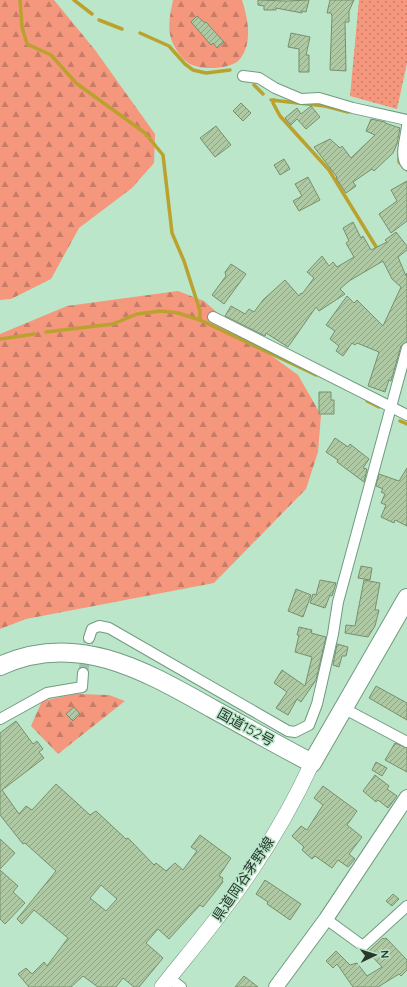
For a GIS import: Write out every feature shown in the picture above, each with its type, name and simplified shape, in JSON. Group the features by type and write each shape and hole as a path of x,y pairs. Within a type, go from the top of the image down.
{"highway":[{"path":"312,763 407,598"},
{"name":"国道152号","path":"0,666 18,659 63,652 102,657 122,662 164,681 312,763"}],"main road":[{"name":"県道岡谷茅野線","path":"171,984 264,853 291,806 312,763"}],"street":[{"path":"243,76 259,78 275,88 301,99 319,98 354,108 407,120"},
{"path":"407,126 402,155 403,161 407,165"},
{"path":"213,317 392,408 407,414"},
{"path":"89,638 92,629 99,626 109,628 288,731 295,732 302,730 309,725 317,704 333,634 338,602 392,408 407,348"},
{"path":"0,719 47,693 82,687 83,673"},
{"path":"343,708 407,742"},
{"path":"276,987 326,919 407,797"},
{"path":"326,919 363,946 407,906"}],"green space":[{"path":"0,0 54,0 95,50 155,134 154,163 132,188 79,228 51,279 11,299 0,300"},
{"path":"173,0 242,0 246,15 248,38 247,46 240,59 236,63 214,68 199,67 184,60 174,45 169,30"},
{"path":"359,0 407,0 407,63 397,109 350,96"},
{"path":"178,291 204,301 239,332 298,375 321,415 318,452 306,489 214,583 26,619 0,629 0,334 67,306"},
{"path":"75,694 109,695 125,701 58,754 31,726 42,701"}],"building":[{"path":"258,0 309,0 306,12 302,11 302,13 276,8 276,10 264,10 264,6 258,5"},
{"path":"330,0 354,0 349,11 349,22 345,22 346,71 330,70 332,16 331,13 327,13"},
{"path":"197,16 205,23 206,22 224,42 217,48 213,43 211,45 191,22"},
{"path":"291,33 310,37 306,55 309,55 309,72 299,72 299,49 288,47"},
{"path":"241,103 251,113 243,121 233,111"},
{"path":"311,106 320,117 306,129 297,119 291,125 285,118 297,108 301,114"},
{"path":"371,119 385,122 400,128 397,144 393,153 374,171 372,169 353,182 356,186 346,193 336,178 337,177 314,147 330,139 340,148 342,146 351,158 375,135 366,131"},
{"path":"216,126 231,145 215,157 200,138"},
{"path":"284,159 290,169 280,175 274,165"},
{"path":"308,177 320,200 299,211 293,201 302,196 295,184"},
{"path":"407,181 407,221 391,233 379,214 397,201 391,190"},
{"path":"353,222 361,238 363,236 371,250 387,242 385,240 396,232 407,246 407,250 398,257 406,276 407,273 407,342 401,346 391,381 389,380 385,392 368,386 379,352 357,343 355,345 352,343 343,356 336,351 339,346 330,339 335,331 326,325 347,296 354,303 357,300 383,326 401,287 392,279 383,261 349,281 340,289 345,294 319,311 316,307 288,347 266,333 265,336 225,316 231,306 245,314 249,309 254,312 263,300 285,280 299,296 314,278 307,272 322,256 329,266 333,262 337,267 354,257 346,243 349,241 343,228"},
{"path":"231,264 246,274 224,304 212,295 226,276 225,272"},
{"path":"319,392 331,392 331,400 334,400 334,414 319,414"},
{"path":"335,438 348,447 350,444 369,459 363,468 367,469 364,482 326,452"},
{"path":"407,468 407,526 395,520 394,523 381,517 386,505 381,503 385,494 381,492 383,489 376,486 379,474 399,481"},
{"path":"361,566 372,568 370,580 358,578"},
{"path":"320,580 336,583 332,596 330,595 325,608 310,603 313,594 316,595"},
{"path":"364,580 380,583 375,610 379,610 375,626 368,637 345,633 346,625 355,626"},
{"path":"296,589 311,595 303,617 288,611"},
{"path":"299,627 312,630 311,633 326,637 316,680 301,702 297,699 288,715 276,708 287,692 274,683 282,670 305,686 312,657 295,652 299,635 297,635"},
{"path":"337,644 348,647 346,656 342,656 339,667 333,665"},
{"path":"376,686 407,703 407,720 369,698"},
{"path":"74,707 80,714 73,721 66,714"},
{"path":"16,721 33,744 37,741 43,749 39,752 44,758 2,790 19,814 26,806 32,810 56,784 90,815 96,811 126,839 128,838 154,865 156,863 166,871 175,863 183,870 197,851 191,847 200,835 231,858 219,876 223,878 223,882 203,907 200,905 169,939 158,929 146,943 163,958 139,987 134,987 123,978 116,987 98,987 83,976 71,987 29,987 18,974 26,968 32,974 44,962 47,966 68,938 34,910 22,924 17,919 56,871 25,843 23,844 0,815 0,733","holes":["101,885 117,899 106,911 90,898"]},
{"path":"395,743 407,748 407,772 385,760"},
{"path":"376,762 387,768 382,776 372,770"},
{"path":"375,775 389,786 387,789 397,796 388,808 378,800 376,802 363,791"},
{"path":"323,786 357,811 347,825 362,837 349,854 355,859 348,867 338,860 332,868 315,856 312,859 302,850 304,847 292,836 301,826 307,830 323,805 314,798"},
{"path":"0,839 15,853 0,869"},
{"path":"0,870 18,886 13,892 25,903 5,924 0,919"},
{"path":"265,880 301,904 290,920 267,904 268,902 256,894"},
{"path":"393,894 399,899 392,906 386,901"},
{"path":"383,938 386,938 407,960 407,970 401,976 399,974 378,987 353,987 337,964 333,968 326,961 336,951 350,965 357,963 367,976 382,967 368,952"},
{"path":"244,976 258,987 235,987"}],"waterway":[{"path":"20,0 22,27 27,44 51,55 76,83 145,133 163,155 172,233 184,261 200,311 200,320 316,375"},
{"path":"74,0 92,14"},
{"path":"99,20 122,29"},
{"path":"140,33 169,46 185,64 193,70 206,73 230,70"},
{"path":"254,85 263,94"},
{"path":"271,100 325,106 348,112"},
{"path":"274,100 273,103 280,116 329,170 378,250"},
{"path":"399,149 399,162 407,170"},
{"path":"46,332 113,324 137,314 161,311 178,313 200,320"},
{"path":"0,339 35,334"},
{"path":"367,401 379,407"},
{"path":"400,421 407,424"}],"tunnel":[{"path":"83,673 89,638"}]}
